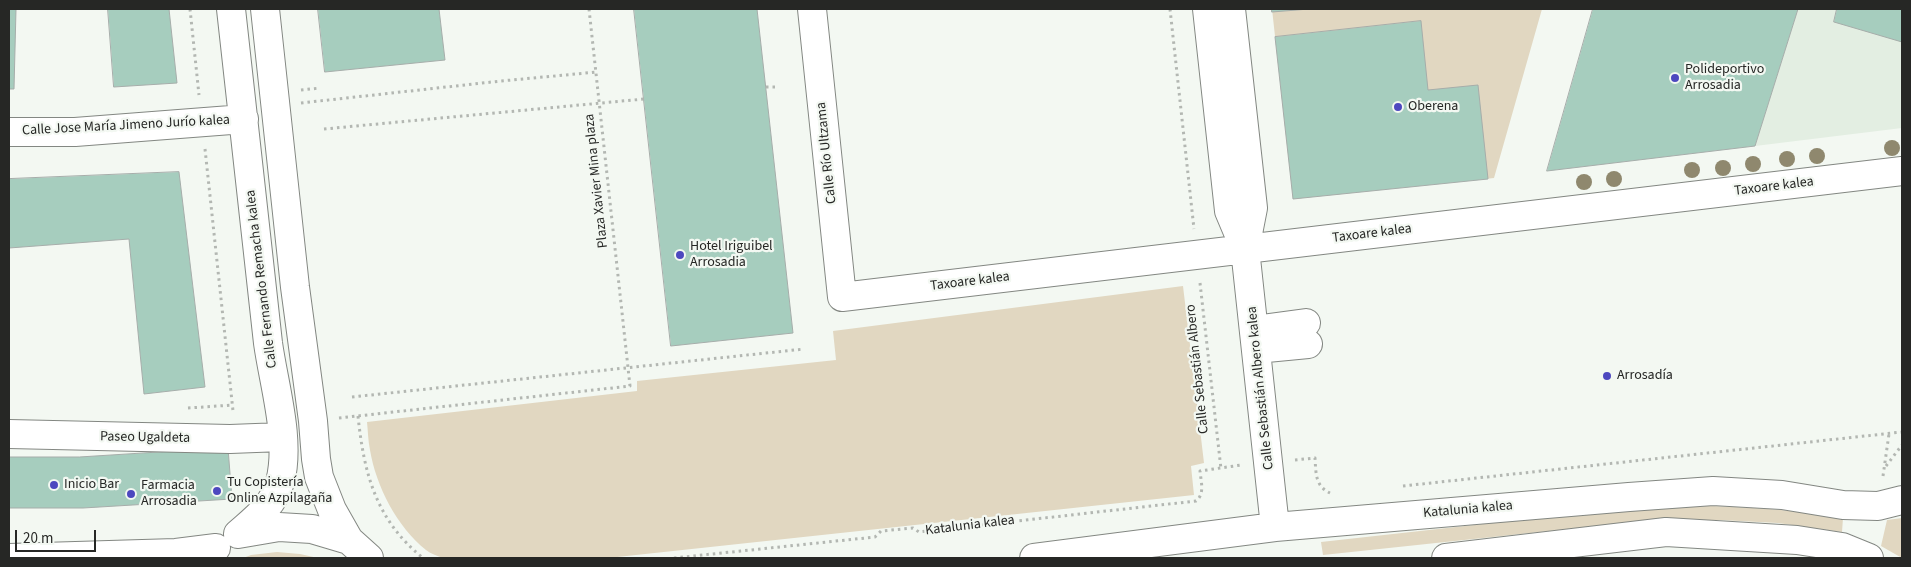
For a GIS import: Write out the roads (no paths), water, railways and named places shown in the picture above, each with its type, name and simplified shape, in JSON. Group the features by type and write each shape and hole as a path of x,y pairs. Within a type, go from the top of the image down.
{"street":[{"name":"Calle Fernando Remacha kalea","path":"232,9 269,346 282,437 283,463 280,483 270,506 238,534"},
{"path":"265,9 295,287 313,421 314,444 320,477 332,510 349,540 369,558"},
{"name":"Calle Río Ultzama","path":"812,9 842,297"},
{"name":"Calle Sebastián Albero kalea","path":"1206,9 1229,210 1245,249 1276,527"},
{"name":"Calle Sebastián Albero kalea","path":"1231,9 1253,208 1245,249"},
{"name":"Calle Jose María Jimeno Jurío kalea","path":"9,132 75,132 244,119"},
{"name":"Taxoare kalea","path":"842,297 1902,171"},
{"path":"1255,339 1307,333"},
{"name":"Paseo Ugaldeta","path":"9,434 230,439 282,437"},
{"name":"Katalunia kalea","path":"1034,558 1276,527 1628,497 1713,491 1782,495 1842,505 1878,506 1892,491"},
{"path":"9,558 118,557 209,553 238,534 279,527 312,529 349,540"},
{"path":"1446,558 1666,532 1797,540 1842,547 1868,558"}],"place":[{"name":"Polideportivo Arrosadia","path":"1675,78"},
{"name":"Oberena","path":"1398,107"},
{"name":"Hotel Iriguibel Arrosadia","path":"680,255"},
{"name":"Arrosadía","path":"1607,376"},
{"name":"Inicio Bar","path":"54,485"},
{"name":"Tu Copistería Online Azpilagaña","path":"217,491"},
{"name":"Farmacia Arrosadia","path":"131,494"}]}
